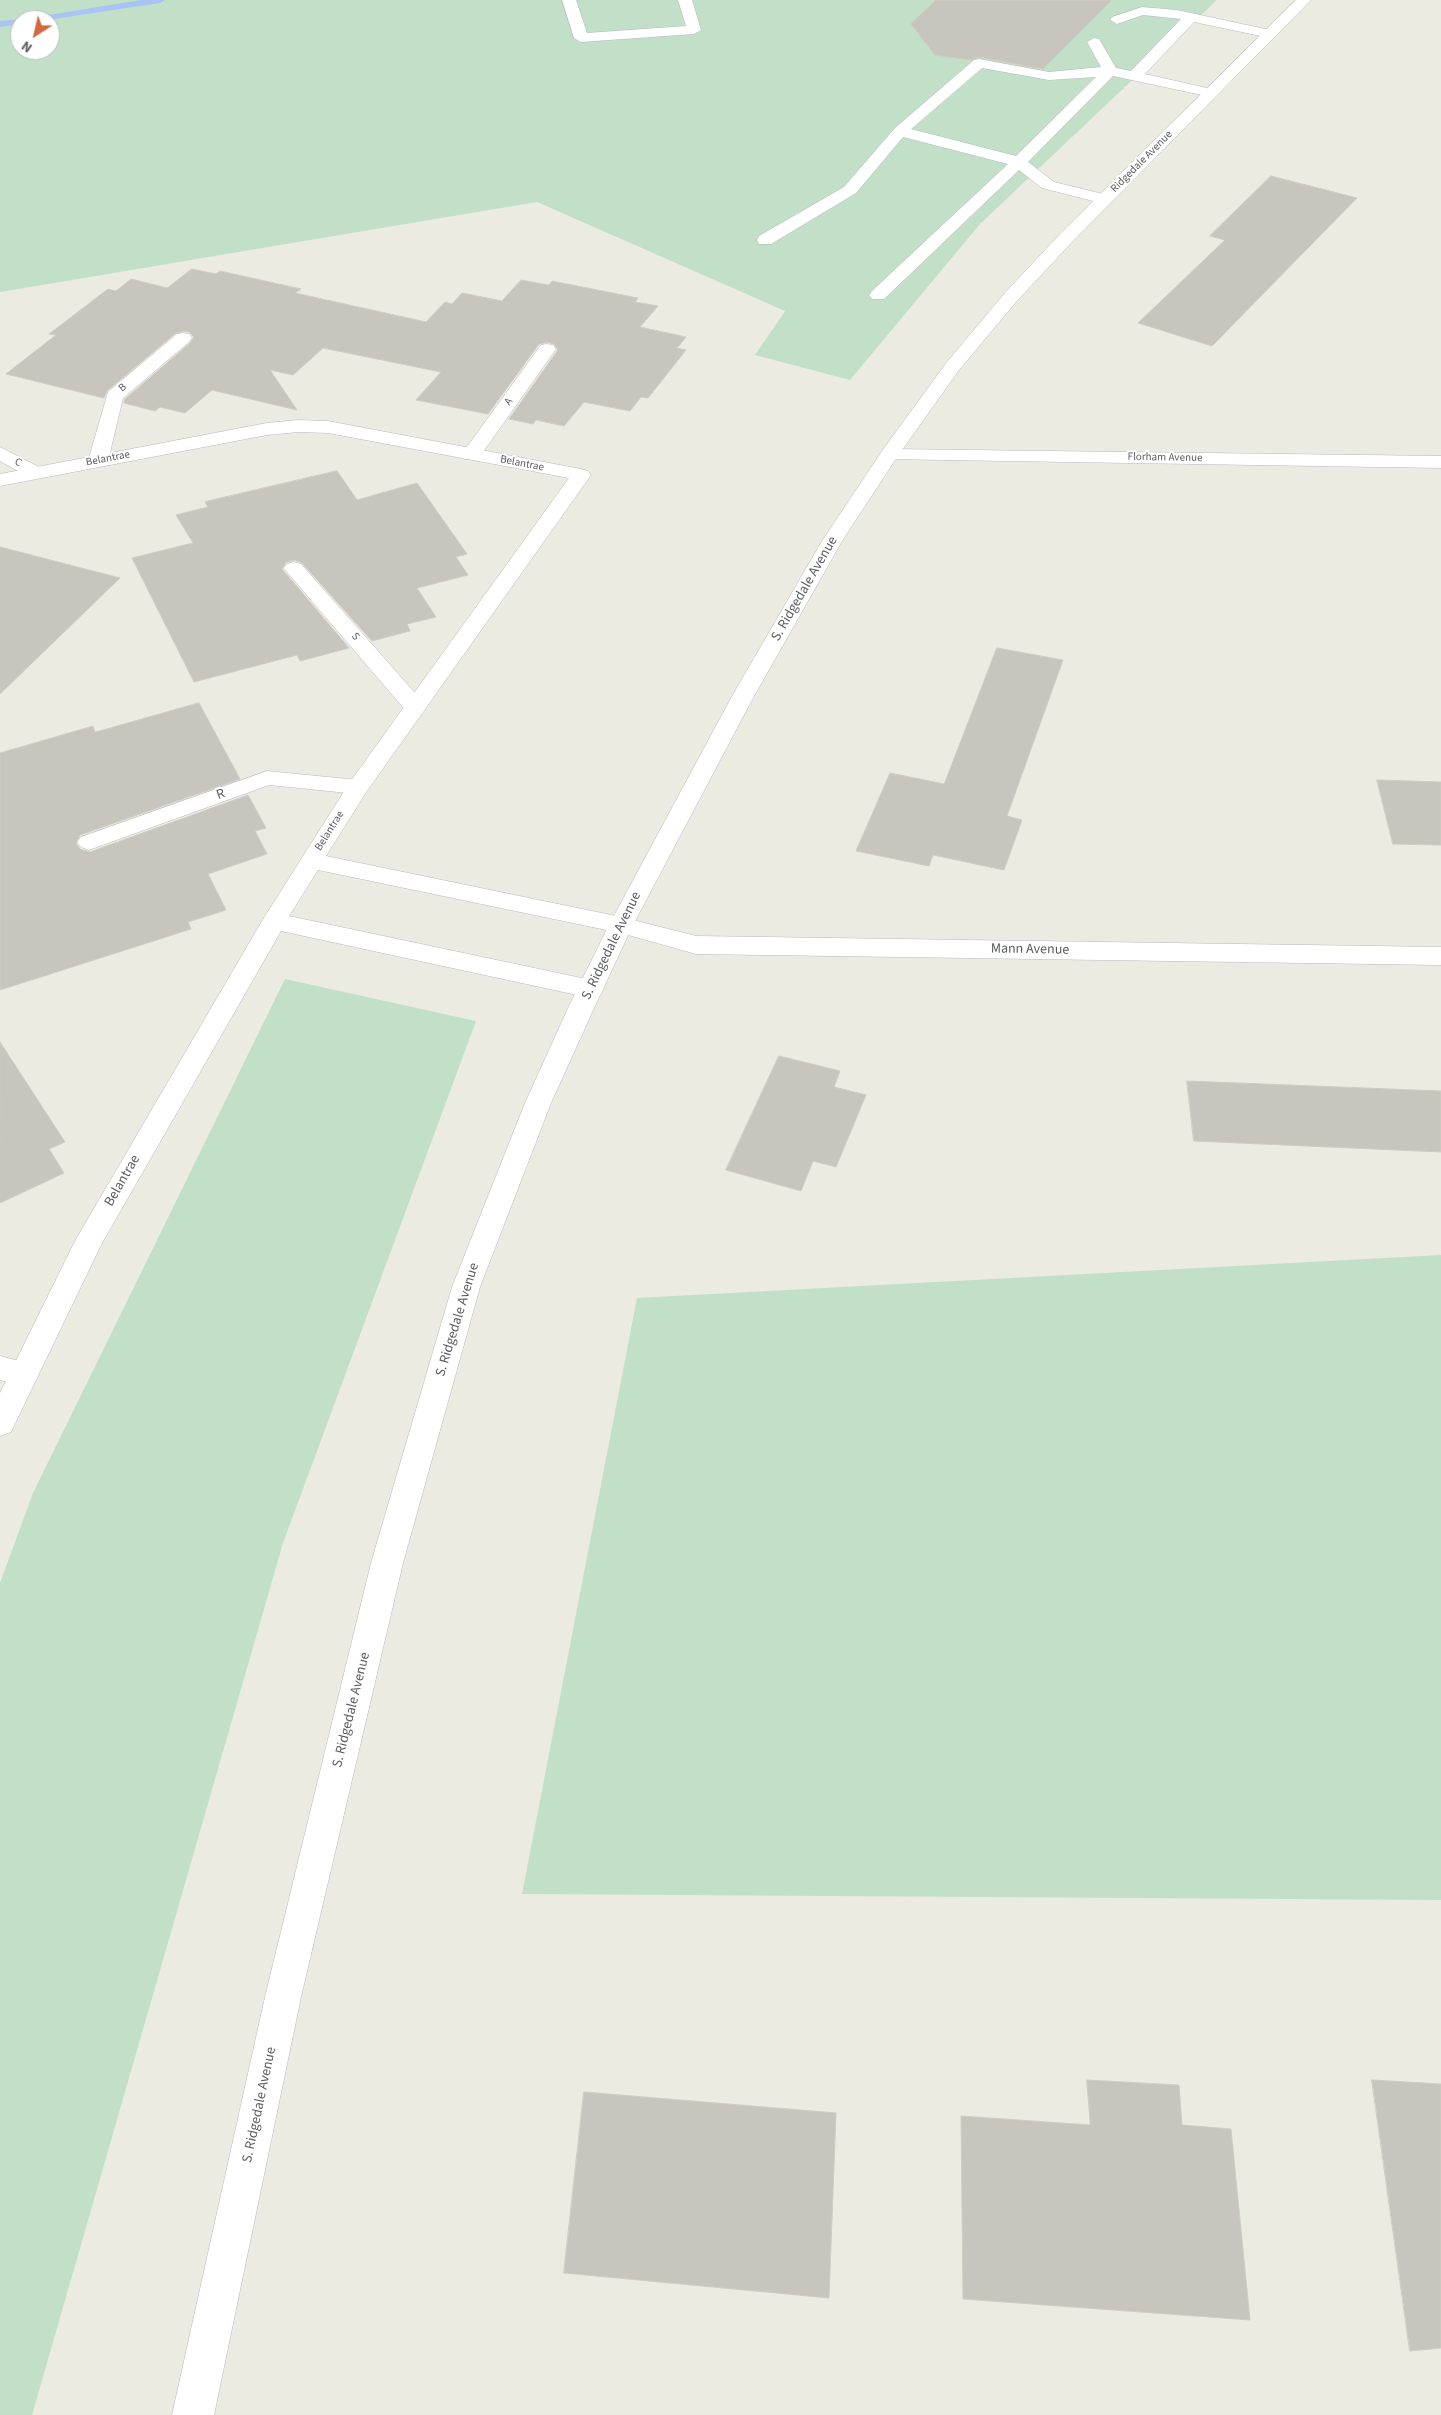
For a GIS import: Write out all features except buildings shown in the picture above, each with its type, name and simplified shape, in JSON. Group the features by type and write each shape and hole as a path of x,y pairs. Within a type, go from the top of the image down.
{"street":[{"path":"569,0 581,38 694,30 685,0"},
{"name":"Ridgedale Avenue","path":"984,328 1022,284 1304,0"},
{"path":"1117,20 1142,11 1186,12 1270,34"},
{"path":"1135,76 1186,12"},
{"path":"1094,42 1110,71"},
{"path":"765,240 850,190 900,130 979,63 1049,76 1110,71 1211,93"},
{"path":"878,295 1019,162 1110,71"},
{"path":"900,130 1019,162 1048,184 1105,199"},
{"name":"S. Ridgedale Avenue","path":"193,2415 282,1997 387,1563 466,1287 538,1103 621,925 752,682 832,541 889,455 953,366 984,328"},
{"name":"B","path":"98,461 114,396 183,338"},
{"name":"A","path":"471,455 547,349"},
{"name":"Belantrae","path":"0,480 267,429 298,426 328,427 581,476 358,787 274,921 12,1371 0,1422"},
{"name":"C","path":"0,453 36,473"},
{"name":"Florham Avenue","path":"889,455 1441,462"},
{"name":"S","path":"294,568 415,707"},
{"name":"R","path":"88,842 267,778 358,787"},
{"name":"Belantrae","path":"312,861 621,925"},
{"path":"274,921 591,989"},
{"name":"Mann Avenue","path":"621,925 696,945 1441,956"}],"green space":[{"path":"0,0 1217,0 980,224 850,380 755,355 785,311 537,202 0,292"},
{"path":"285,979 476,1021 283,1543 32,2415 0,2415 0,1583 33,1493"},
{"path":"1441,1255 1441,1900 522,1894 637,1298"}],"waterway":[{"path":"60,15 160,0"},
{"path":"0,24 10,22"}]}
